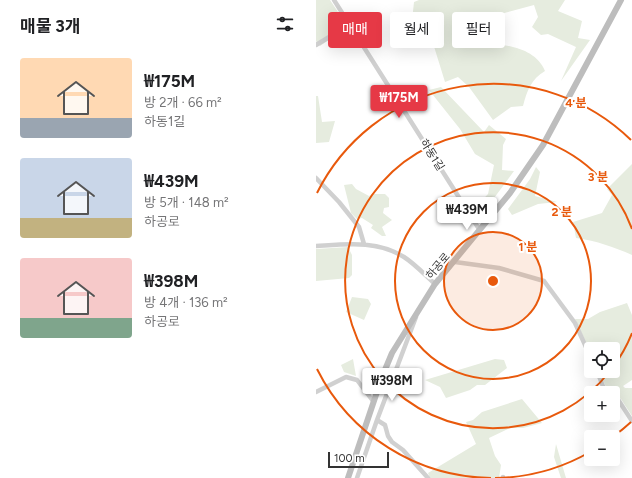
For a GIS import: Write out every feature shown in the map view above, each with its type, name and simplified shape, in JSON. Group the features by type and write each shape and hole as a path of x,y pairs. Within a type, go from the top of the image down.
{"main road":[{"name":"하공로","path":"348,478 373,401 392,353 435,284 455,262 510,193 543,145 621,0"}],"street":[{"name":"하동1길","path":"334,0 341,12"},
{"path":"316,44 328,37"},
{"name":"하동1길","path":"364,48 479,230"},
{"path":"316,178 359,227 364,244"},
{"path":"316,246 364,244 390,250 405,258 435,284"},
{"path":"455,262 499,268 544,281 575,323 584,343"},
{"path":"357,478 418,310"},
{"path":"316,392 346,377 357,380 373,401"},
{"path":"620,403 632,421"},
{"path":"377,420 385,425 388,436 392,442 403,450 428,478"}],"shaded area":[{"path":"316,0 330,0 338,12 328,12 328,41 320,46 316,41"},
{"path":"419,0 565,0 558,11 582,21 578,38 590,40 561,81 576,47 548,34 541,35 532,27 538,17 534,5 505,13 452,12 452,48 505,48 505,45 513,47 528,53 535,58 545,71 536,78 530,86 523,106 511,107 493,120 469,87 458,77 445,82 434,48 444,48 444,12 413,12 414,2"},
{"path":"441,87 484,132 489,125 506,139 503,145 502,170 514,171 486,209 478,216 473,210 488,194 494,165 475,154 460,129 429,90"},
{"path":"316,96 318,96 322,122 335,121 329,142 316,143"},
{"path":"632,164 632,255 619,249 576,238 573,222 602,213 612,195 607,189"},
{"path":"536,167 540,172 535,196 557,202 538,204 512,215 508,209 530,179"},
{"path":"352,184 356,189 369,196 373,194 385,194 389,198 389,207 384,208 383,213 392,220 382,227 386,236 382,236 371,228 373,225 362,218 357,219 351,213 344,185"},
{"path":"348,247 352,255 352,275 349,278 316,281 316,249"},
{"path":"352,297 368,299 371,304 364,320 346,312"},
{"path":"627,303 632,315 632,380 623,386 625,388 632,388 632,416 620,398 620,386 606,386 602,378 620,378 620,342 586,342 575,319 588,319 600,312"},
{"path":"353,359 356,376 344,372 341,365"},
{"path":"495,359 504,360 507,368 485,385 477,385 470,390 446,398 440,387 425,380"},
{"path":"522,399 542,423 523,428 510,428 489,438 495,456 501,465 499,478 430,478 428,473 476,444 466,422 473,420 482,412"},
{"path":"556,444 566,478 561,478 554,457"}]}
